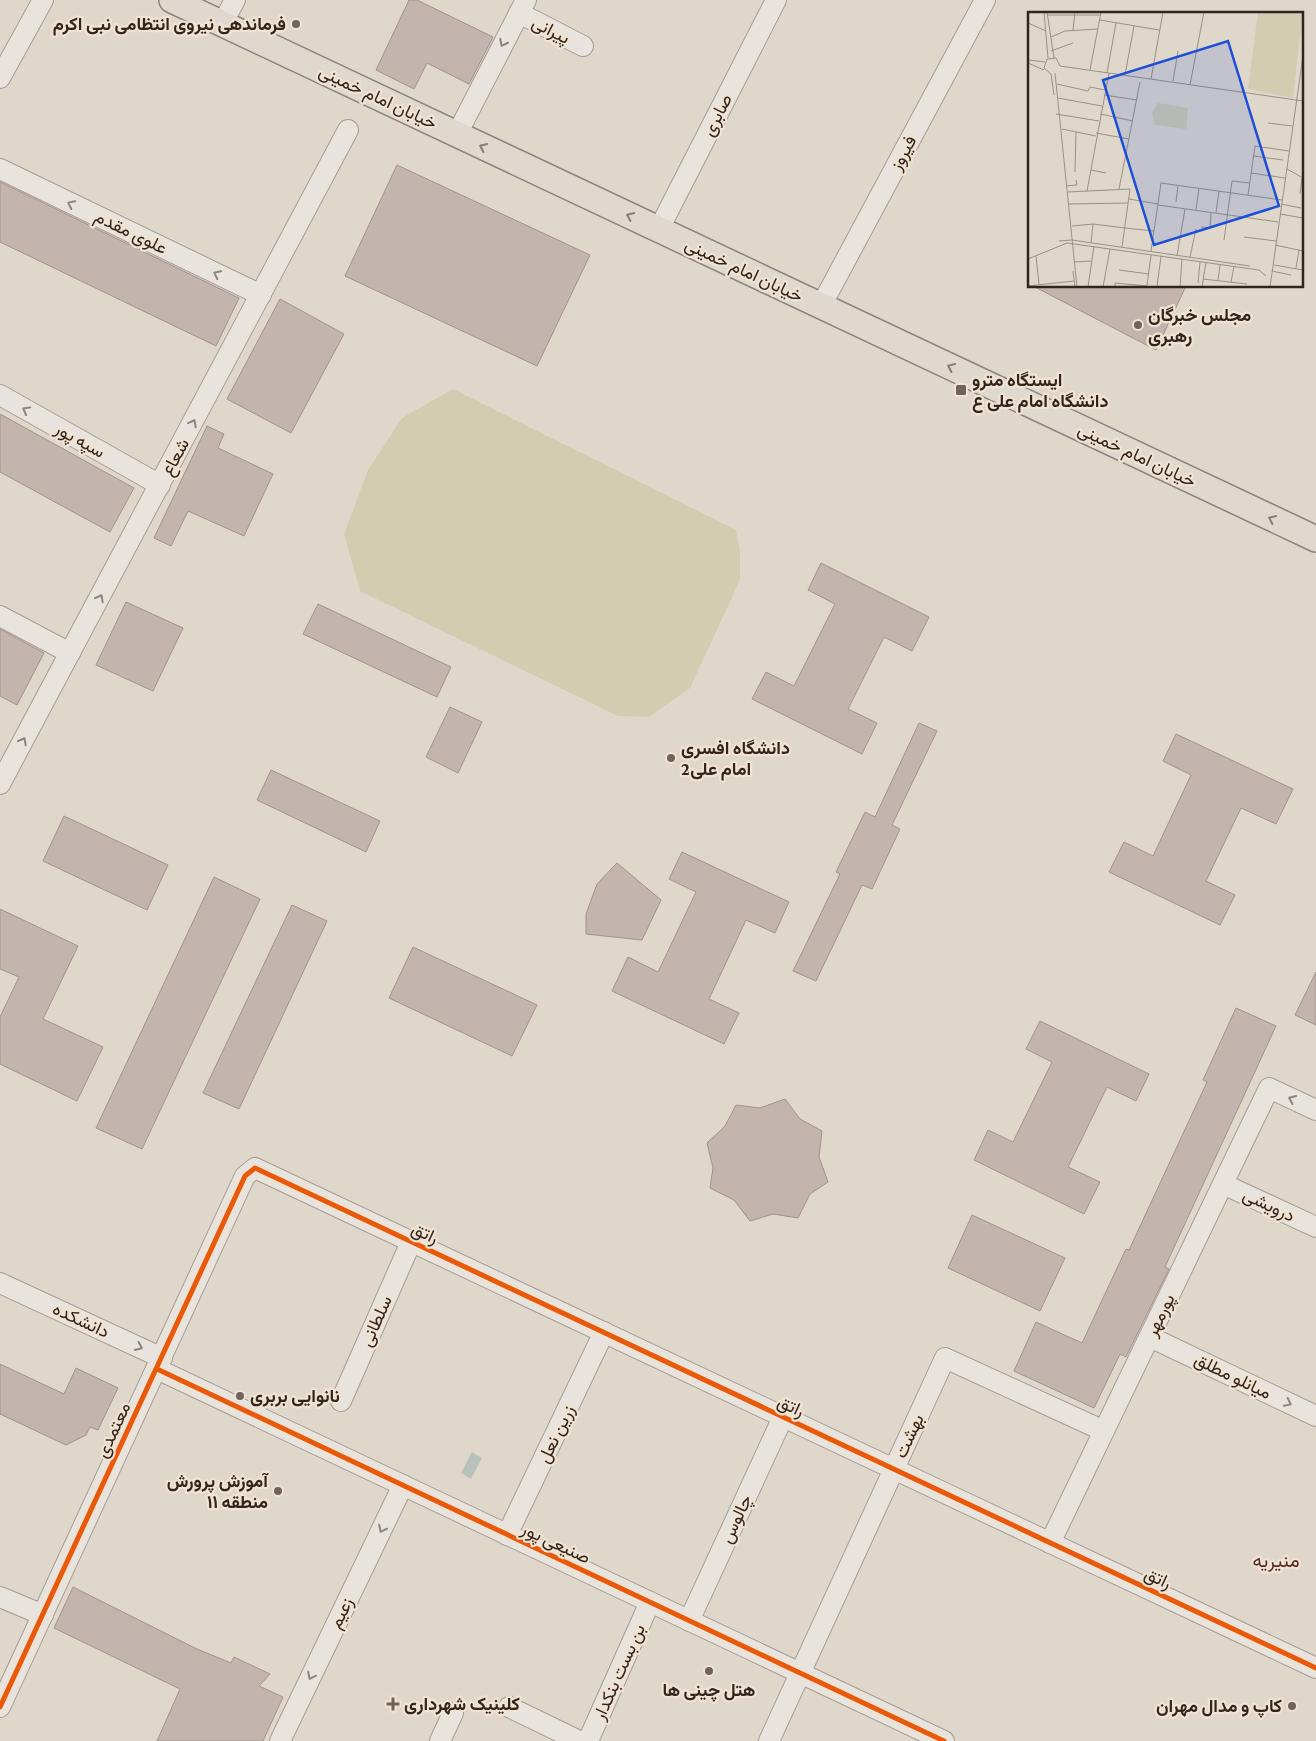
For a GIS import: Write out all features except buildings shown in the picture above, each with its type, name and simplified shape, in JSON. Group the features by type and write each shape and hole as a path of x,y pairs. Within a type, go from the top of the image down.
{"main road":[{"name":"خیابان امام خمینی","path":"172,0 1316,540"}],"street":[{"path":"0,78 42,0"},
{"path":"222,24 235,0"},
{"name":"صابری","path":"658,229 776,0"},
{"name":"فیروز","path":"821,306 985,0"},
{"path":"456,134 522,7"},
{"name":"پیرانی","path":"522,7 583,46"},
{"name":"شعاع","path":"0,784 348,130"},
{"name":"علوی مقدم","path":"0,169 261,295"},
{"name":"سپه پور","path":"0,395 160,485"},
{"path":"0,616 70,653"},
{"name":"پورمهر","path":"1050,1543 1269,1088 1316,1110"},
{"name":"راتق","path":"255,1168 1316,1668"},
{"name":"معتمدی","path":"0,1707 160,1364 245,1176 255,1168"},
{"name":"درویشی","path":"1223,1184 1316,1227"},
{"name":"سلطانی","path":"341,1402 411,1242"},
{"name":"دانشکده","path":"0,1283 160,1364"},
{"name":"زرین نعل","path":"507,1535 604,1332"},
{"name":"میانلو مطلق","path":"1150,1336 1316,1416"},
{"name":"بهشت","path":"769,1741 945,1358 1104,1430"},
{"name":"صنیعی پور","path":"160,1364 403,1485 944,1741"},
{"name":"چالوس","path":"689,1621 783,1417"},
{"name":"زعیم","path":"280,1741 403,1485"},
{"path":"0,1596 43,1615"},
{"name":"بن بست بنکدار","path":"588,1741 650,1602"},
{"path":"509,1707 580,1741"},
{"path":"440,1741 453,1713"}],"shaded area":[{"path":"453,389 736,530 740,552 740,580 690,688 649,717 618,716 360,591 344,534 368,470 402,418"},
{"path":"472,1452 482,1458 471,1479 461,1473"}],"cycle path":[{"path":"0,1707 245,1176 255,1168 1316,1668"},
{"path":"157,1369 944,1741"}],"place":[{"name":"فرماندهی نیروی انتظامی نبی اکرم","path":"296,24"},
{"name":"مجلس خبرگان رهبری","path":"1138,325"},
{"name":"ایستگاه مترو دانشگاه امام علی ع","path":"961,390"},
{"name":"دانشگاه افسری امام علی2","path":"671,758"},
{"name":"نانوایی بربری","path":"240,1396"},
{"name":"آموزش پرورش منطقه ۱۱","path":"278,1491"},
{"name":"هتل چینی ها","path":"709,1671"},
{"name":"کلینیک شهرداری","path":"393,1704"},
{"name":"کاپ و مدال مهران","path":"1292,1706"}],"district":[{"name":"منیریه","path":"1276,1560"}]}
